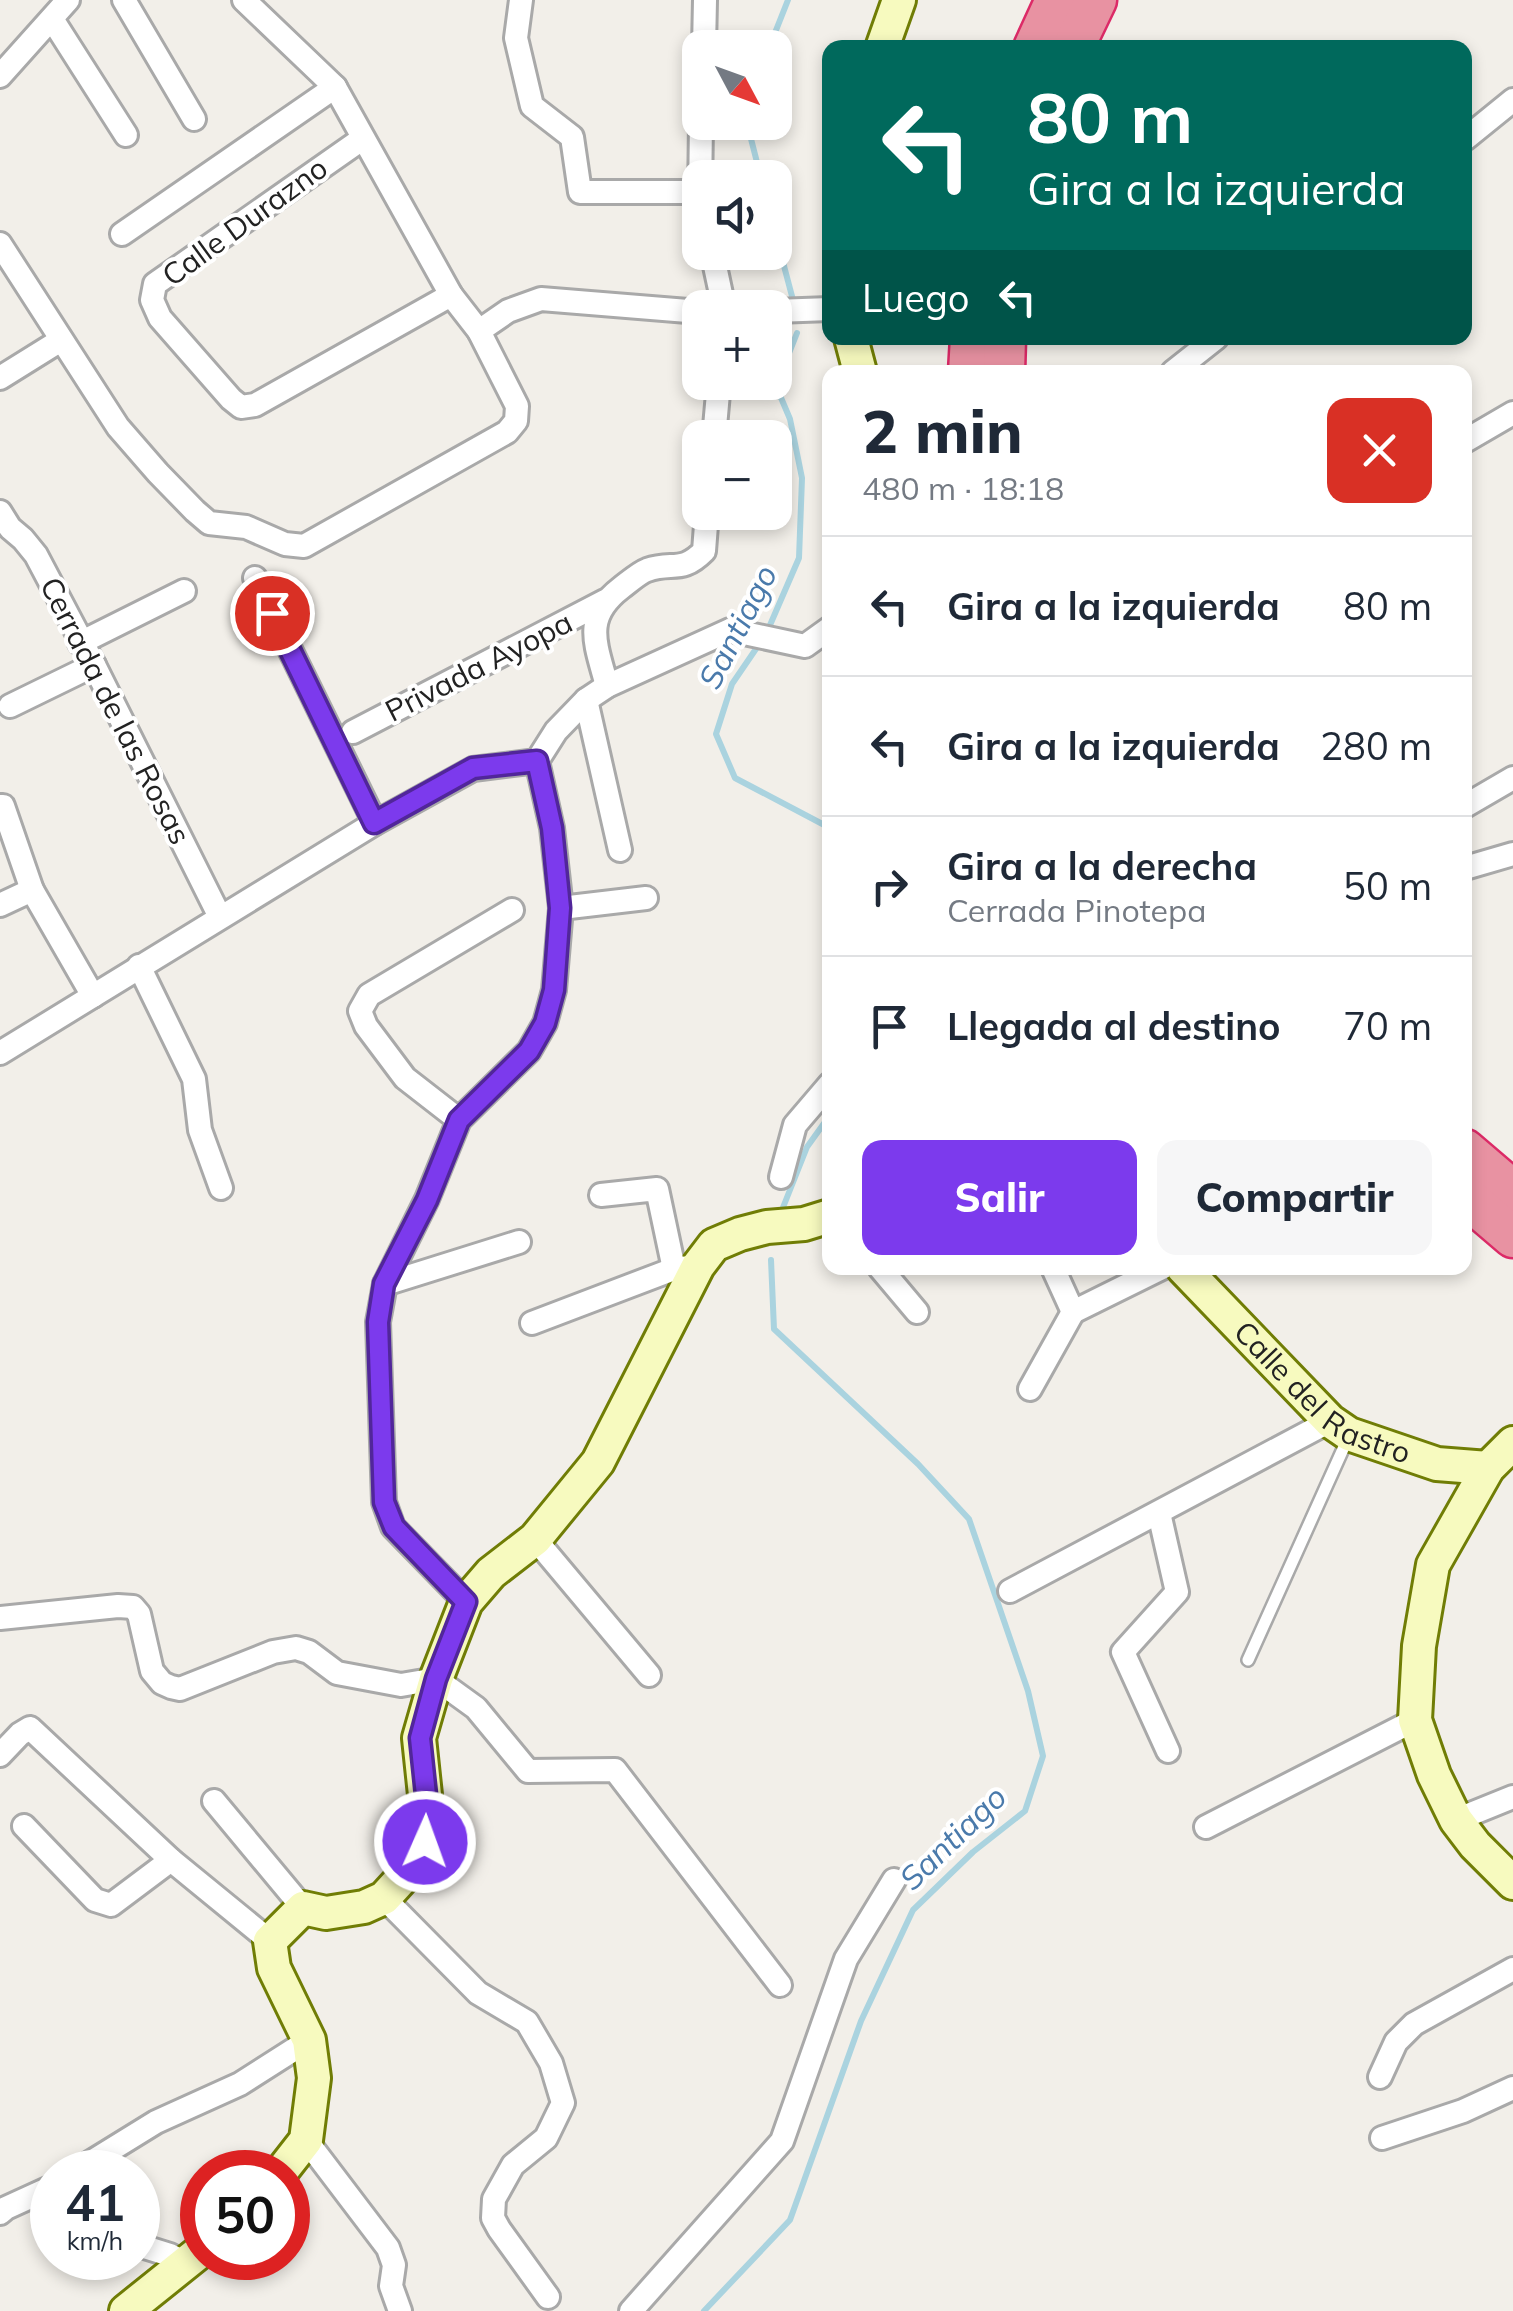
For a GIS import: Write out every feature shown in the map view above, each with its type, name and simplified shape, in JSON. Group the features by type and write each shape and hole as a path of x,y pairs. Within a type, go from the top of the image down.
{"highway":[{"path":"1038,40 1056,0"},
{"path":"1077,40 1096,0"},
{"path":"1472,1156 1513,1190"},
{"path":"1472,1202 1513,1238"}],"main road":[{"path":"885,40 899,0"},
{"path":"298,2150 306,2140 314,2078 309,2040 274,1968 270,1941 303,1908 326,1913 364,1908 384,1898 405,1875 425,1842 428,1814 420,1738 436,1679 466,1602 491,1573 535,1539 598,1462 686,1267 714,1245 740,1234 822,1218"},
{"name":"Calle del Rastro","path":"1190,1275 1340,1428 1437,1464 1488,1468"},
{"path":"1513,1443 1488,1468 1434,1565 1419,1646 1415,1720 1434,1775 1456,1820 1513,1883"},
{"path":"126,2311 180,2269"}],"street":[{"path":"0,76 68,0"},
{"path":"124,0 194,118"},
{"path":"0,244 118,427 209,523 246,528 285,544 304,546 507,432 516,421 517,406 480,331 451,295 334,87 244,0"},
{"path":"521,0 516,38 532,106 572,137 580,192 682,195"},
{"path":"704,30 705,0"},
{"path":"52,19 126,136"},
{"path":"122,234 334,87"},
{"path":"1472,133 1513,100"},
{"name":"Calle Durazno","path":"362,139 154,284 152,300 160,318 231,399 241,407 255,406 451,295"},
{"path":"480,331 508,311 541,300 682,311"},
{"path":"792,311 822,310"},
{"path":"0,378 61,340"},
{"path":"1181,365 1207,345"},
{"path":"1472,438 1513,414"},
{"name":"Cerrada de las Rosas","path":"0,512 36,555 220,917"},
{"name":"Privada Ayopa","path":"354,732 604,601 646,570 690,565 704,552 706,530"},
{"path":"255,578 374,823"},
{"path":"80,643 184,591"},
{"path":"604,601 596,622 595,640 606,686"},
{"path":"466,1602 394,1527 384,1502 378,1322 384,1284 427,1200 459,1120 529,1051 545,1023 554,990 560,908 552,828 537,761 556,731 606,686 730,630 806,646 822,634"},
{"path":"10,706 94,665"},
{"path":"586,700 620,850"},
{"path":"0,1052 374,823 473,768 537,761"},
{"path":"1472,802 1513,778"},
{"path":"0,806 32,890 93,996"},
{"path":"1472,866 1513,854"},
{"path":"0,906 32,890"},
{"path":"560,908 646,898"},
{"path":"459,1120 405,1078 366,1026 360,1011 369,995 512,910"},
{"path":"139,966 194,1079 200,1130 221,1188"},
{"path":"781,1177 795,1125 822,1093"},
{"path":"532,1323 686,1267 657,1189 602,1195"},
{"path":"384,1284 520,1242"},
{"path":"886,1275 917,1312"},
{"path":"1056,1275 1073,1312"},
{"path":"1030,1389 1073,1312 1148,1275"},
{"path":"1010,1590 1160,1513 1340,1428"},
{"path":"1160,1513 1176,1592 1122,1652 1168,1751"},
{"path":"535,1539 650,1675"},
{"path":"0,1618 133,1607 139,1614 152,1672 170,1688 180,1689 272,1652 296,1648 309,1652 337,1673 401,1685 436,1679 476,1708 528,1771 615,1770 780,1986"},
{"path":"1206,1827 1415,1720"},
{"path":"0,1755 30,1728 171,1860 270,1941"},
{"path":"1456,1820 1513,1797"},
{"path":"214,1801 303,1908"},
{"path":"24,1826 95,1900 111,1905 171,1860"},
{"path":"631,2311 782,2141 846,1959 894,1880"},
{"path":"384,1898 478,1993 527,2022 551,2063 562,2103 546,2138 513,2165 494,2199 492,2218 548,2298"},
{"path":"1380,2077 1396,2042 1414,2024 1513,1969"},
{"path":"111,2150 156,2122 240,2084 309,2040"},
{"path":"1382,2138 1463,2111 1513,2088"},
{"path":"306,2140 388,2248 394,2265 392,2286 400,2311"},
{"path":"0,2213 30,2197"}],"lane":[{"path":"1248,1660 1340,1428"}],"waterway":[{"name":"Santiago","path":"776,30 788,0"},
{"name":"Santiago","path":"751,140 756,160"},
{"name":"Santiago","path":"785,270 793,300"},
{"name":"Santiago","path":"767,632 799,558 802,478 790,419 776,386 797,333"},
{"name":"Santiago","path":"760,643 732,684 716,734 735,778 822,824"},
{"name":"Santiago","path":"782,1210 807,1147 822,1126"},
{"name":"Santiago","path":"704,2311 790,2220 861,2021 913,1910 973,1852 1025,1811 1043,1756 1028,1691 969,1519 918,1464 774,1329 771,1260"}],"route":[{"path":"272,613 374,823 473,768 537,761 552,828 560,908 554,990 545,1023 529,1051 459,1120 427,1200 384,1284 378,1322 384,1502 394,1527 466,1602 436,1679 420,1738 428,1814 425,1842"}]}
